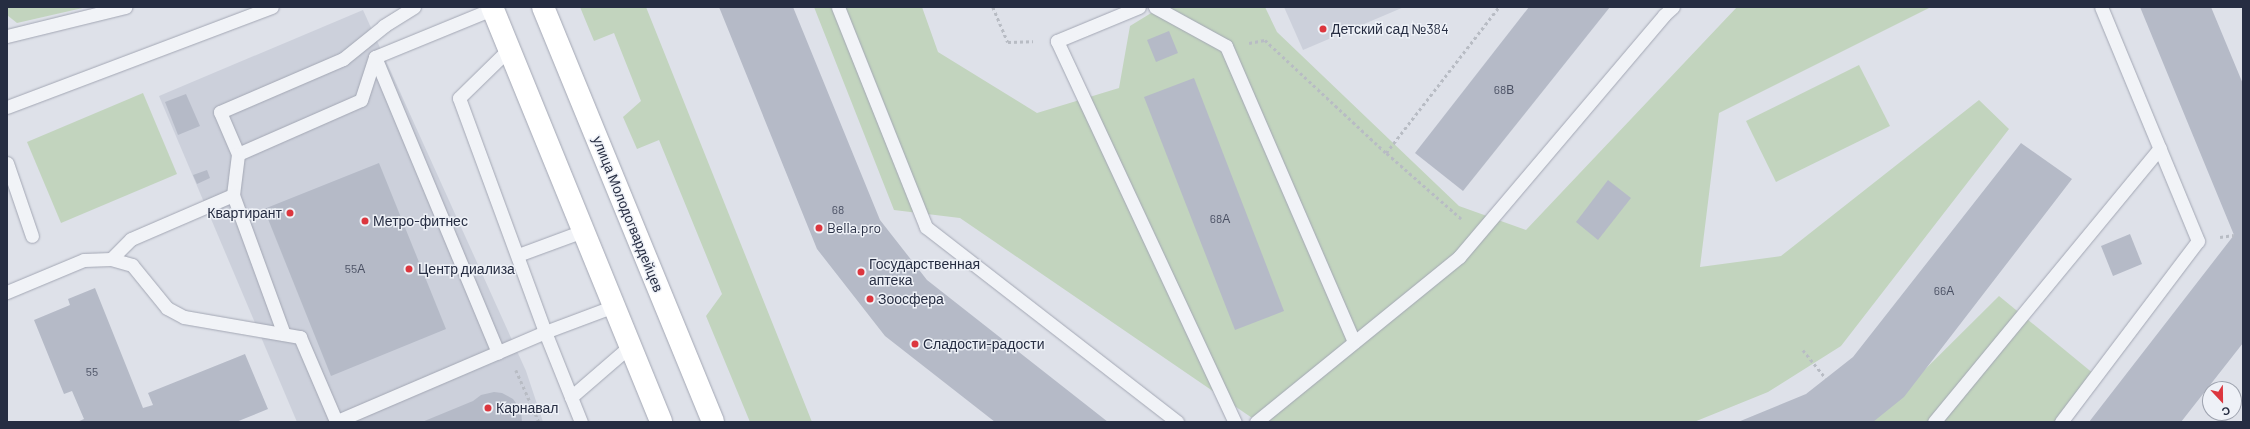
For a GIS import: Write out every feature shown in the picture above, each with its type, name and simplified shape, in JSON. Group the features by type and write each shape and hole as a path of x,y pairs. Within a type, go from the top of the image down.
{"main road":[{"name":"улица Молодогвардейцев","path":"543,7 713,422"},
{"path":"492,8 661,422"}],"lane":[{"path":"7,107 272,7"},
{"path":"284,334 233,195 238,154 220,112 343,59 384,26 414,7"},
{"path":"838,7 926,227 1177,422"},
{"path":"1139,7 1057,41 1235,422"},
{"path":"1155,7 1226,46 1354,342"},
{"path":"1256,422 1459,257 1672,7"},
{"path":"2061,422 2198,241 2101,7"},
{"path":"7,36 118,8"},
{"path":"238,154 361,100 375,57 492,8"},
{"path":"509,49 459,98 545,332 581,422"},
{"path":"375,57 498,352"},
{"path":"1934,422 2160,148"},
{"path":"7,163 32,236"},
{"path":"111,259 131,239 233,195"},
{"path":"518,256 583,231"},
{"path":"7,292 84,260 111,259 132,265 167,308 184,317 300,337 335,421 545,332 614,306"},
{"path":"571,397 630,346"}],"path":[{"path":"994,7 1008,42 1057,41"},
{"path":"1386,153 1499,7"},
{"path":"1226,46 1265,40 1386,153 1478,234"},
{"path":"1803,350 1826,378"}],"shaded area":[{"name":"Детский сад №384","path":"1284,7 1404,7 1303,50"},
{"path":"363,10 526,371 543,422 297,422 159,96"}],"green space":[{"path":"7,7 87,7 17,23 7,15"},
{"path":"580,7 646,7 812,422 750,422 706,316 722,294 659,140 637,149 623,117 641,101 614,33 594,41"},
{"path":"814,7 922,7 938,52 1037,113 1119,88 1130,26 1161,7 1265,7 1277,32 1459,206 1526,230 1737,7 1931,7 1719,113 1700,267 1781,256 1979,100 2009,129 1841,346 1768,392 1694,422 1258,422 960,218 894,210"},
{"path":"1859,65 1890,126 1776,182 1746,121"},
{"path":"143,93 177,174 61,223 27,142"},
{"path":"1999,296 2100,379 2068,422 1872,422"}],"building":[{"path":"719,7 793,7 880,220 927,280 1108,422 995,422 885,336 817,249"},
{"path":"1529,7 1610,7 1463,191 1415,153"},
{"path":"2140,7 2211,7 2243,84 2243,343 2213,381 2202,381 2202,395 2181,422 2089,422 2234,235"},
{"path":"1169,31 1178,53 1156,62 1147,40"},
{"path":"1194,78 1284,311 1235,330 1144,97"},
{"path":"186,94 200,126 178,135 165,102"},
{"path":"2021,143 2072,179 1904,397 1873,422 1738,422 1806,394 1853,357"},
{"path":"379,163 446,329 331,376 264,209"},
{"path":"207,170 210,178 197,184 193,175"},
{"path":"1608,180 1631,198 1598,240 1576,222"},
{"path":"2130,234 2142,264 2113,276 2101,246"},
{"path":"95,288 143,408 153,405 148,393 245,354 268,409 236,422 77,422 84,419 72,391 64,394 34,320 70,305 68,299"},
{"name":"Карнавал","path":"494,392 502,393 513,399 521,410 522,422 422,422 473,401 481,395"}],"place":[{"name":"Детский сад №384","path":"1323,29"},
{"name":"Квартирант","path":"290,213"},
{"name":"Метро-фитнес","path":"365,221"},
{"name":"Bella.pro","path":"819,228"},
{"name":"Центр диализа","path":"409,269"},
{"name":"Государственная аптека","path":"861,272"},
{"name":"Зоосфера","path":"870,299"},
{"name":"Сладости-радости","path":"915,344"},
{"name":"Карнавал","path":"488,408"}]}
